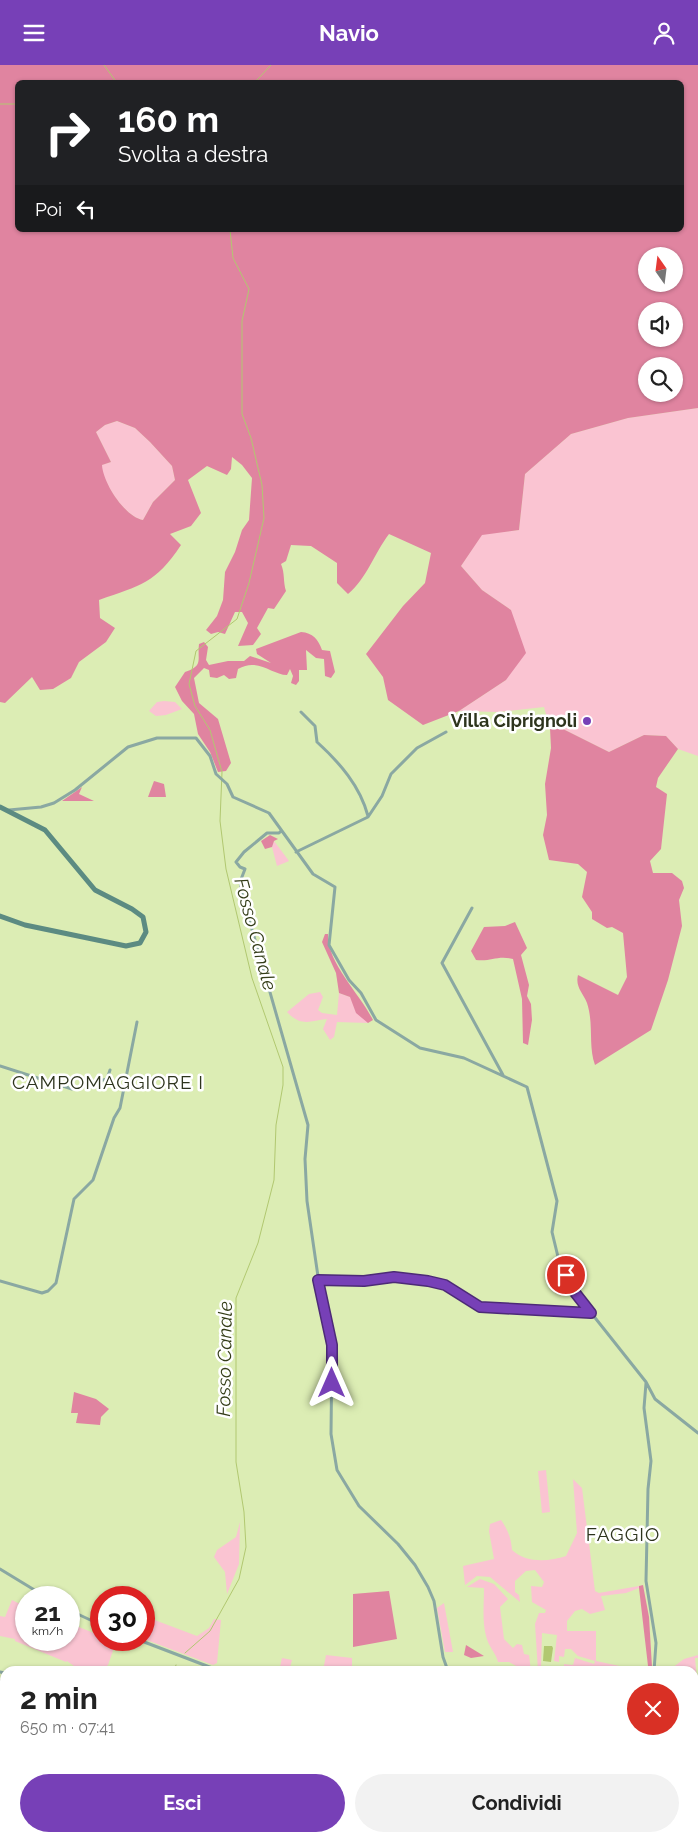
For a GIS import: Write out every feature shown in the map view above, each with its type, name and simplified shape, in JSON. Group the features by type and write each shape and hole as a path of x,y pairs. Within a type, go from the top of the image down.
{"street":[{"path":"301,712 315,726 317,742 336,760 362,795 368,817"},
{"path":"296,852 368,817 382,796 391,774 417,748 446,732"},
{"path":"8,810 41,807 54,803 75,790 128,747 157,738 196,738 210,756 216,774 227,784 233,797 269,813 313,874 335,887 329,945 349,980 361,993 376,1020 420,1048 464,1058 527,1087 557,1201 552,1231 559,1261 573,1290 646,1382 655,1399 698,1433"},
{"path":"0,807 36,825 52,837 95,891 138,913 145,922 146,932 140,943 126,946 25,925 0,916"},
{"path":"281,831 279,833 267,833 244,852 236,862 245,869 240,882 243,898 268,990 292,1062 308,1125 304,1159 305,1181 318,1280 332,1345 331,1434 336,1470 359,1506 398,1543 415,1565 428,1587 434,1601 446,1666"},
{"path":"472,908 442,963 503,1076"},
{"path":"0,1281 42,1293 48,1291 56,1283 74,1199 93,1180 114,1119 120,1108 137,1022"},
{"path":"0,1066 72,1089 107,1079 110,1070"},
{"path":"318,1280 364,1281 394,1277 428,1281 445,1285 480,1307 591,1313"},
{"path":"646,1382 644,1408 651,1461 648,1489 646,1581 656,1643 654,1666"},
{"path":"0,1569 28,1586"},
{"path":"155,1646 207,1666"}],"shaded area":[{"path":"0,65 698,65 698,408 628,418 571,434 525,474 519,530 482,535 461,566 482,590 511,610 526,653 506,680 459,711 423,725 388,700 383,677 366,654 403,606 425,583 431,553 389,534 360,581 348,594 337,583 337,563 311,546 291,545 286,561 281,564 286,591 274,609 268,608 257,628 261,634 253,645 238,646 248,623 242,612 235,612 225,634 218,632 211,634 206,630 217,616 223,600 225,572 235,552 242,530 249,520 252,478 242,465 232,457 231,469 227,475 207,466 188,480 201,513 191,526 170,534 181,545 163,568 155,576 137,586 99,600 100,618 115,628 106,642 79,662 71,678 53,689 40,690 32,677 5,703 0,702","holes":["117,421 135,428 172,466 175,480 153,502 143,520 136,518 122,506 111,490 103,472 102,465 111,462 96,432 105,425"]},
{"path":"698,408 698,756 678,749 666,736 644,735 609,752 563,729 550,728 544,707 498,712 459,711 506,680 511,610 482,590 461,566 482,534 519,530 525,474 571,434 628,418"},
{"path":"117,421 135,428 172,466 175,480 153,502 143,520 136,518 122,506 110,490 101,465 111,462 96,432 105,425"},
{"path":"301,632 314,637 322,650 330,651 335,672 331,678 325,676 324,659 316,658 306,650 307,670 299,670 299,681 296,685 291,683 293,676 290,669 287,675 252,665 238,669 236,678 229,679 224,675 217,678 210,677 209,670 204,668 194,678 199,703 218,719 231,763 226,771 218,772 210,752 198,734 194,714 182,701 175,687 185,672 197,665 199,644 204,642 208,647 206,660 209,665 228,661 244,661 250,656 271,663 257,654 256,649"},
{"path":"157,702 175,702 182,709 166,715 156,716 149,711"},
{"path":"550,728 563,729 609,752 644,735 666,736 678,749 658,778 656,787 667,794 661,849 650,861 653,873 672,873 682,881 684,888 679,900 682,926 668,980 651,1030 595,1065 589,1011 578,986 577,979 578,975 618,995 627,977 623,933 612,927 607,928 592,919 592,912 582,897 587,872 578,864 549,860 543,835 547,815 545,784 551,748"},
{"path":"154,781 164,784 166,797 148,797"},
{"path":"82,787 79,794 94,801 62,801"},
{"path":"270,835 278,839 274,841 272,847 265,849 261,841"},
{"path":"274,841 289,861 277,866 272,847"},
{"path":"515,922 527,948 521,955 529,985 527,996 531,1004 532,1020 528,1045 523,1043 522,999 513,959 476,960 471,951 484,927 505,926"},
{"path":"325,934 328,934 329,945 338,967 373,1020 368,1023 356,1013 350,997 339,993 336,973 322,942"},
{"path":"320,992 323,997 318,1010 322,1013 337,1015 339,993 350,997 368,1023 337,1022 334,1037 330,1040 323,1029 327,1019 306,1022 297,1020 287,1012 309,994"},
{"path":"74,1392 96,1399 109,1409 101,1417 100,1425 76,1423 78,1413 71,1413"},
{"path":"546,1470 550,1512 542,1513 538,1471"},
{"path":"573,1479 582,1488 595,1591 599,1593 639,1586 639,1588 626,1593 601,1596 605,1610 590,1614 582,1609 575,1611 567,1621 567,1631 596,1631 596,1661 620,1666 564,1666 564,1664 573,1665 575,1658 594,1664 595,1661 578,1656 571,1649 565,1649 564,1657 559,1656 559,1662 554,1661 557,1635 542,1633 541,1666 538,1666 535,1624 539,1613 545,1613 546,1610 532,1602 531,1586 542,1587 544,1582 535,1570 526,1571 515,1581 515,1592 519,1595 520,1602 490,1577 477,1576 465,1585 463,1566 494,1559 489,1531 490,1524 501,1520 509,1534 512,1550 524,1557 538,1560 566,1556 577,1533"},
{"path":"240,1522 239,1564 227,1594 225,1572 214,1557 217,1550 236,1537"},
{"path":"480,1579 494,1584 508,1599 500,1607 504,1639 513,1648 517,1644 522,1645 524,1654 529,1655 530,1666 516,1666 509,1662 498,1662 487,1640 485,1630 484,1588 467,1587"},
{"path":"643,1585 649,1617 652,1666 648,1666 639,1586"},
{"path":"389,1591 397,1639 353,1647 353,1594"},
{"path":"12,1600 15,1602 15,1639 0,1636 0,1616 5,1617"},
{"path":"444,1603 453,1652 445,1652 437,1608"},
{"path":"214,1619 221,1620 217,1663 213,1665 155,1643 155,1620 197,1636 209,1628"},
{"path":"80,1627 90,1632 90,1651 113,1651 107,1666 74,1666 39,1651 80,1651"},
{"path":"466,1645 484,1656 471,1658 464,1655"},
{"path":"544,1646 552,1646 553,1648 551,1662 543,1661"},
{"path":"326,1655 352,1658 352,1666 324,1666"},
{"path":"698,1655 698,1658 695,1658 696,1666 675,1666 684,1659"},
{"path":"282,1658 292,1660 290,1666 280,1666"}],"waterway":[{"path":"104,65 115,80"},
{"path":"257,80 271,65"},
{"name":"Fosso Canale","path":"0,104 15,104"},
{"name":"Fosso Canale","path":"185,1653 210,1631 239,1579 246,1547 244,1512 236,1462 236,1298 258,1243 274,1180 276,1125 283,1085 283,1067 252,978 226,869 220,821 222,772 210,730 195,706 189,684 196,651 237,619 249,583 264,518 262,485 251,438 242,414 242,321 249,289 233,258 230,232"}],"place":[{"name":"Villa Ciprignoli","path":"587,721"}],"district":[{"name":"CAMPOMAGGIORE I","path":"108,1082"},
{"name":"FAGGIO","path":"623,1534"}],"route":[{"path":"332,1383 332,1345 318,1280 364,1281 394,1277 428,1281 445,1285 480,1307 531,1312 591,1313 573,1290 566,1275"}]}
